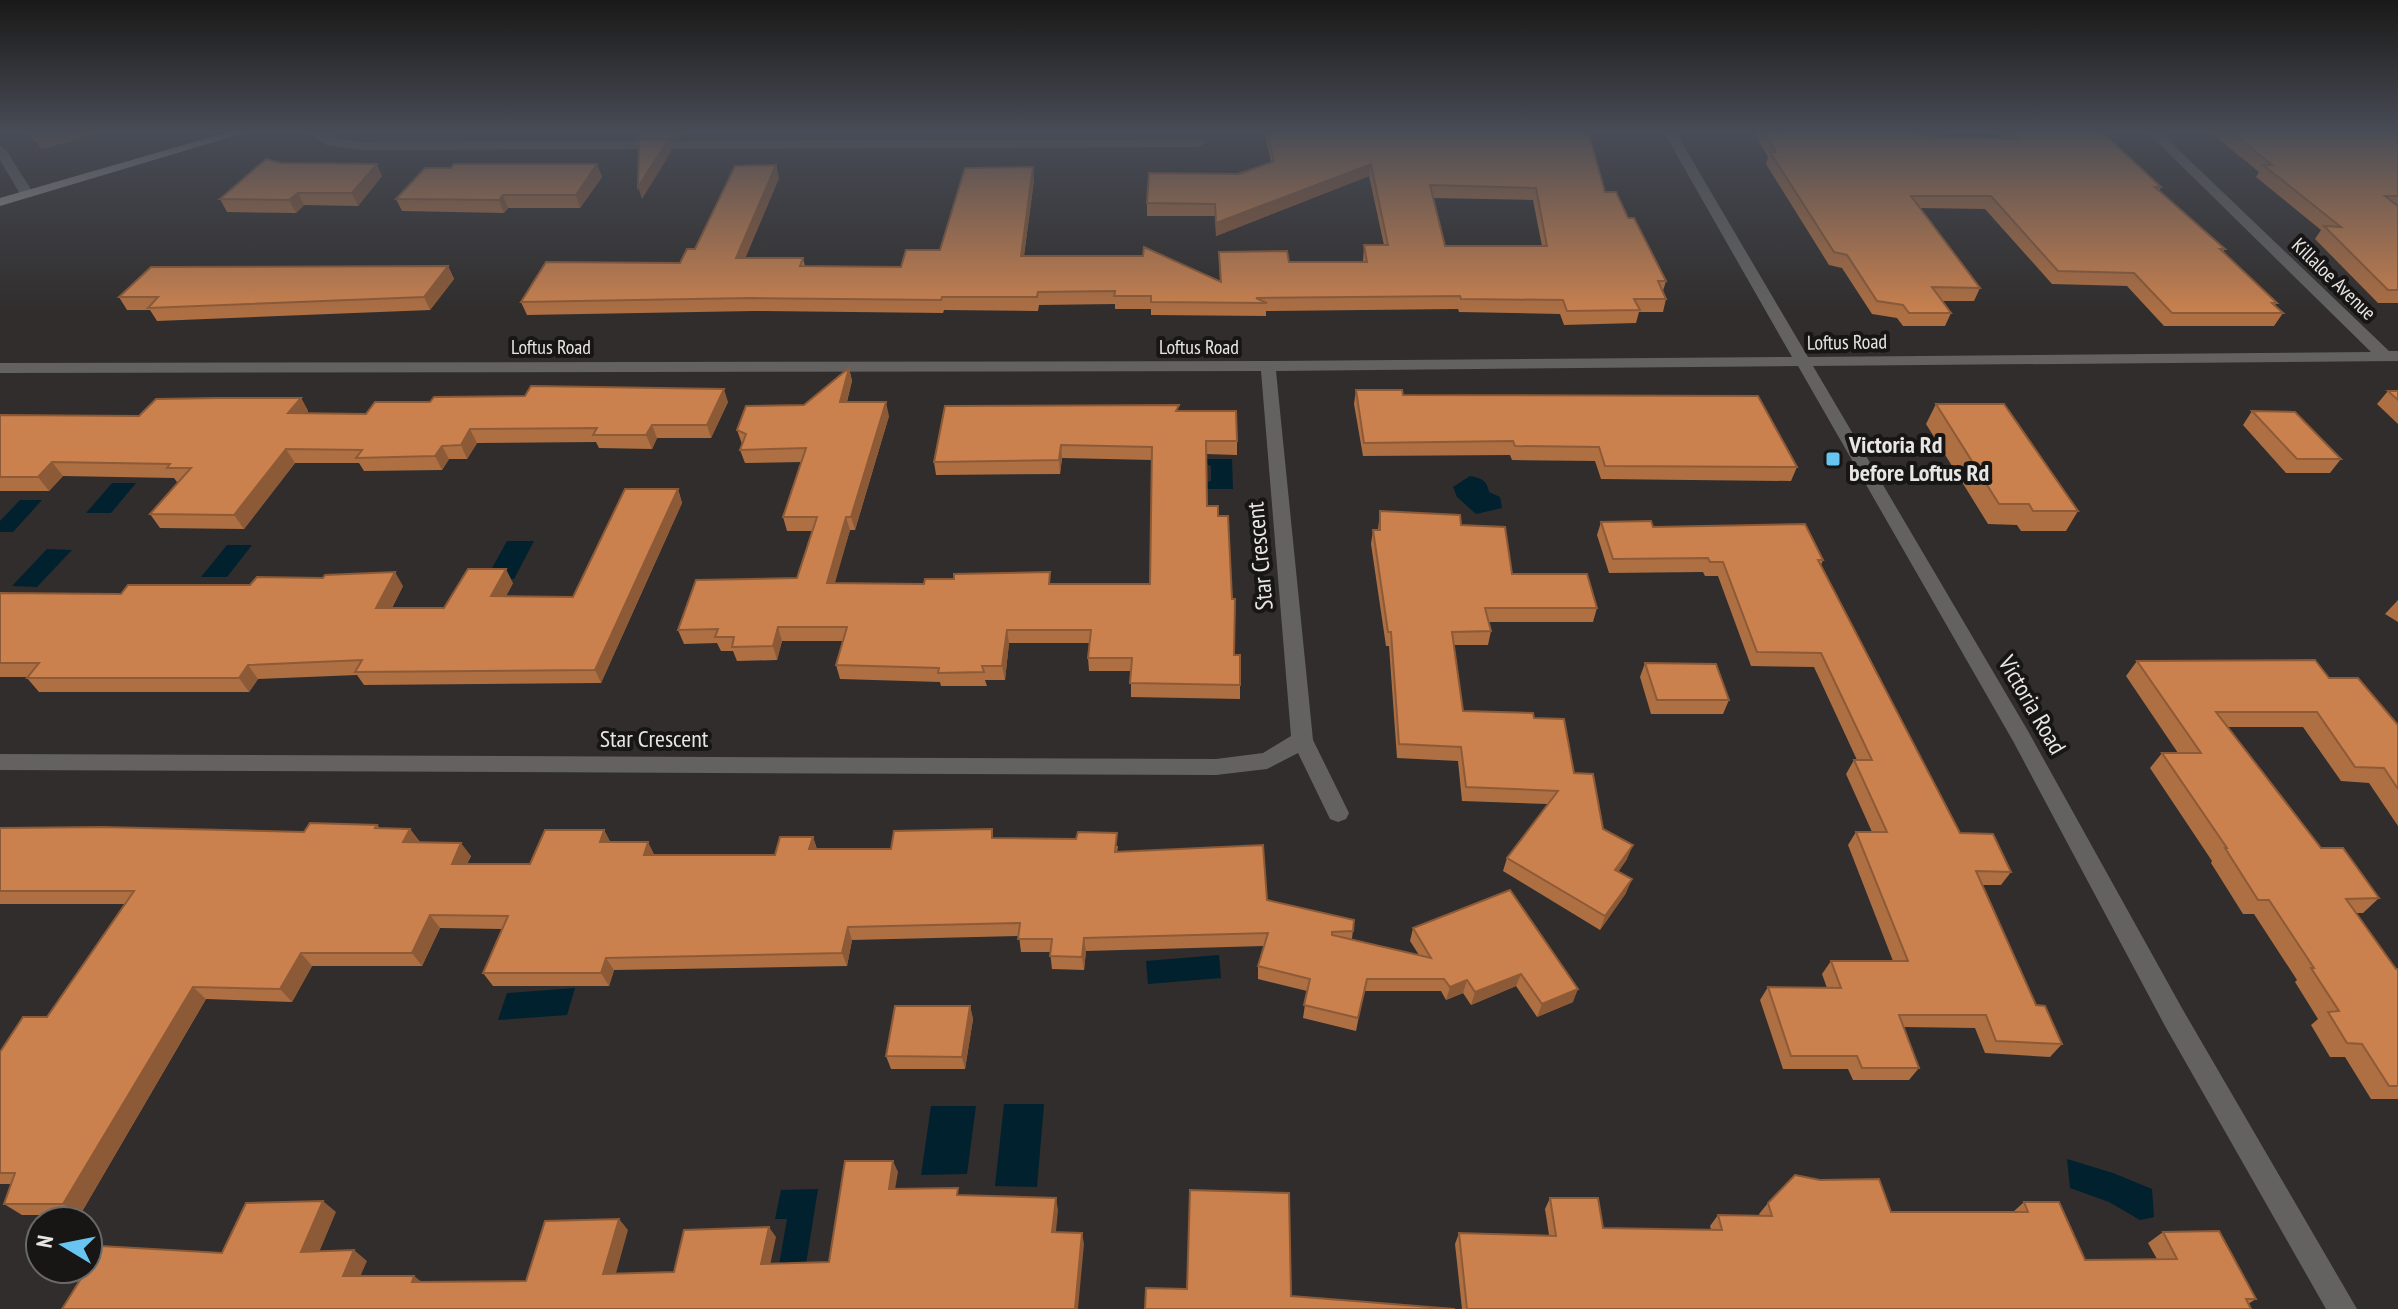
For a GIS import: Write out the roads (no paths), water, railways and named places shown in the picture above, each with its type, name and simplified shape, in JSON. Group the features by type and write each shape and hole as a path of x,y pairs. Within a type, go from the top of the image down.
{"main road":[{"path":"0,202 34,192"}],"street":[{"name":"Victoria Road","path":"1704,192 2021,737 2174,1018 2342,1309"},
{"name":"Killaloe Avenue","path":"2217,192 2391,356"},
{"name":"Loftus Road","path":"0,368 1268,366 2391,356"},
{"name":"Star Crescent","path":"1268,366 1302,740 1338,813"},
{"name":"Star Crescent","path":"0,762 1216,767 1267,761 1302,740"}],"water":[{"path":"1203,459 1232,459 1233,489 1205,489 1205,483 1211,481 1211,466 1203,463"},
{"path":"1470,476 1483,480 1489,492 1500,497 1502,508 1476,514 1457,497 1453,487"},
{"path":"112,483 136,483 111,513 86,513"},
{"path":"20,500 42,500 13,532 0,532 0,521"},
{"path":"507,541 534,541 514,579 486,579"},
{"path":"227,545 252,545 227,577 201,577"},
{"path":"47,549 72,550 37,587 12,586"},
{"path":"1219,955 1221,978 1148,984 1146,961"},
{"path":"575,988 567,1015 498,1020 507,993"},
{"path":"1004,1104 1044,1104 1037,1187 995,1186"},
{"path":"931,1106 976,1106 967,1174 921,1175"},
{"path":"2067,1159 2152,1189 2154,1217 2140,1220 2109,1202 2070,1188"},
{"path":"818,1189 806,1264 779,1265 787,1219 775,1219 781,1190"}],"place":[{"name":"Victoria Rd before Loftus Rd","path":"1833,459"}]}
